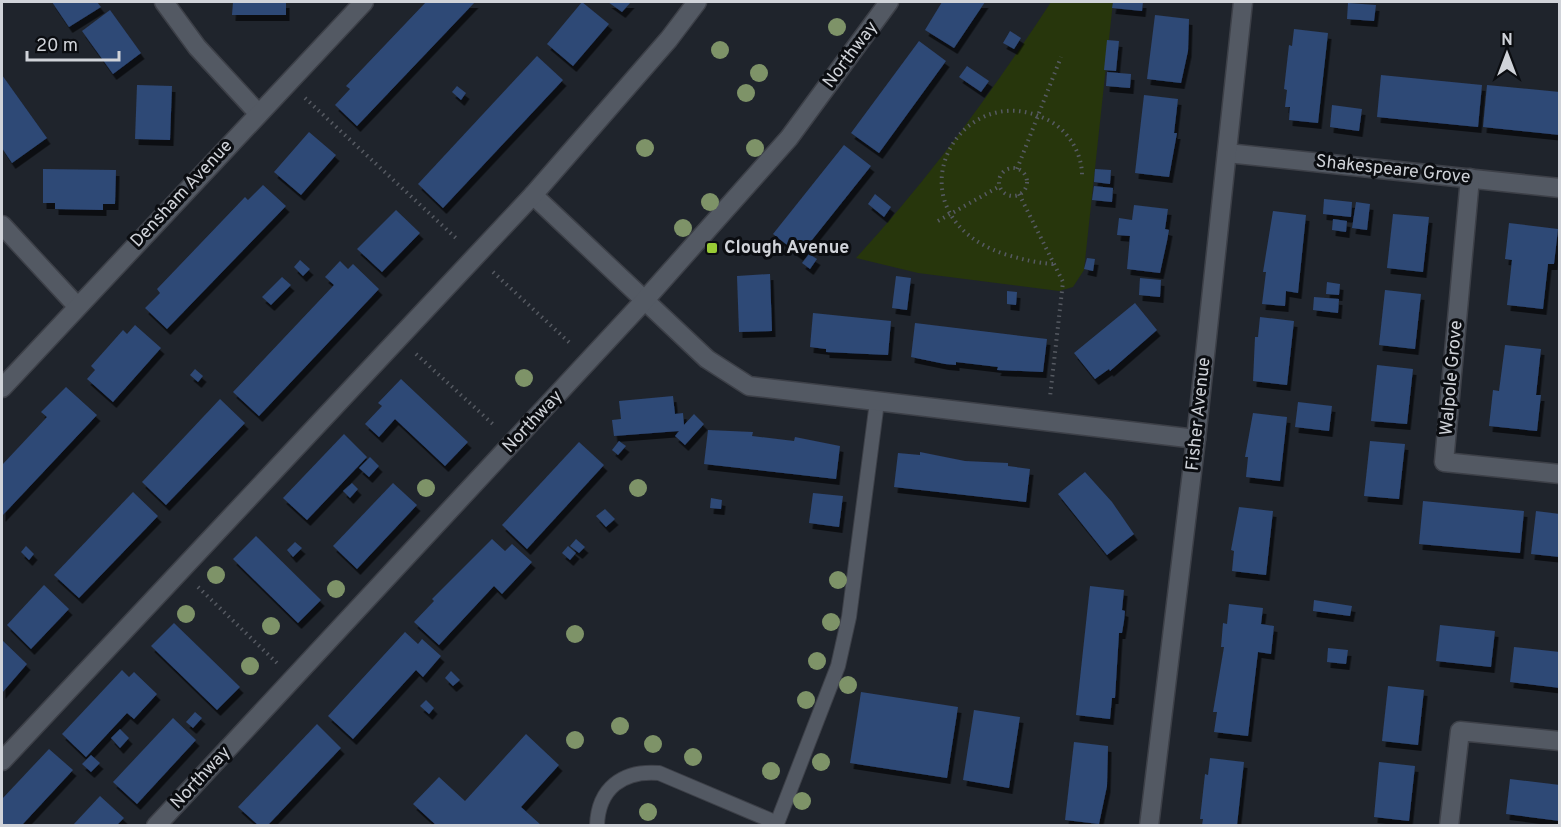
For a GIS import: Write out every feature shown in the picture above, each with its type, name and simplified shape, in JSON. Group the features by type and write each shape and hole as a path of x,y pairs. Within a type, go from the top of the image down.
{"street":[{"path":"164,2 197,47 258,113"},
{"name":"Densham Avenue","path":"2,388 364,2"},
{"path":"2,761 533,195 669,39 697,2"},
{"name":"Northway","path":"156,825 644,301 789,138 889,2"},
{"name":"Fisher Avenue","path":"1149,825 1196,439 1243,2"},
{"name":"Shakespeare Grove","path":"1227,153 1560,188"},
{"name":"Walpole Grove","path":"1470,178 1444,462 1560,474"},
{"path":"533,195 707,359 749,386 1196,439"},
{"path":"2,225 77,306"},
{"path":"1449,825 1460,731 1560,741"}],"lane":[{"path":"597,825 601,803 615,784 630,774 643,772 659,773 776,824 838,666 847,627 877,402"}],"path":[{"path":"1017,169 1060,57"},
{"path":"290,83 462,244"},
{"path":"1053,264 1021,259 978,243 958,227 950,215 942,186 942,170 953,143 964,130 976,120 1004,111 1038,115 1059,127 1080,157 1082,175"},
{"path":"1017,169 1024,173 1027,181 1025,188 1019,194 1008,195 1000,186 1000,178 1005,171 1017,169"},
{"path":"938,221 1000,186"},
{"path":"1019,194 1063,282 1048,422"},
{"path":"484,264 579,352"},
{"path":"398,337 503,433"},
{"path":"198,586 284,669"}],"green space":[{"path":"1051,2 1113,2 1084,270 1073,287 1059,291 918,273 856,258 959,134"}],"building":[{"path":"52,2 97,2 101,7 69,27"},
{"path":"233,2 286,2 286,15 232,15"},
{"path":"426,2 475,2 357,126 335,105 350,89 346,86"},
{"path":"582,2 609,24 573,66 547,44"},
{"path":"608,2 631,2 622,12"},
{"path":"942,2 985,2 954,48 925,30"},
{"path":"1113,2 1143,2 1142,11 1112,8"},
{"path":"1348,3 1376,5 1374,21 1347,19"},
{"path":"110,10 141,53 113,74 82,31"},
{"path":"1155,15 1189,19 1188,51 1181,83 1147,79"},
{"path":"1294,29 1328,33 1318,123 1289,120 1290,107 1285,107 1287,90 1284,89 1289,45 1292,46"},
{"path":"1010,31 1021,38 1014,49 1003,43"},
{"path":"1107,40 1119,41 1116,71 1104,70"},
{"path":"919,41 946,61 879,153 851,133"},
{"path":"537,56 563,80 443,208 418,184"},
{"path":"967,66 989,81 981,92 959,77"},
{"path":"1107,72 1131,74 1130,88 1106,86"},
{"path":"2,75 47,138 12,163 2,148"},
{"path":"1381,75 1482,85 1478,127 1377,117"},
{"path":"137,85 172,86 170,140 135,139"},
{"path":"1487,85 1560,92 1560,135 1483,127"},
{"path":"457,86 466,93 461,100 452,92"},
{"path":"1144,95 1178,99 1174,133 1177,133 1169,177 1135,173"},
{"path":"1332,105 1362,109 1359,131 1330,127"},
{"path":"309,132 336,155 301,195 274,172"},
{"path":"844,145 871,166 800,255 773,234"},
{"path":"43,169 116,170 115,204 103,204 103,210 55,209 55,203 43,203"},
{"path":"1095,169 1111,170 1110,184 1094,182"},
{"path":"263,185 286,206 167,329 145,308 160,293 157,289 245,197 248,200"},
{"path":"1094,186 1113,188 1112,202 1092,200"},
{"path":"875,194 891,207 884,217 868,204"},
{"path":"1324,199 1352,202 1351,217 1323,214"},
{"path":"1356,202 1370,204 1367,230 1352,228"},
{"path":"1134,205 1168,209 1165,229 1169,230 1160,273 1127,269 1130,236 1117,235 1119,218 1132,220"},
{"path":"396,210 420,233 382,272 357,249"},
{"path":"1273,211 1306,215 1298,293 1286,291 1285,306 1262,304 1266,272 1263,272"},
{"path":"1393,214 1429,217 1423,272 1387,268"},
{"path":"1333,219 1347,221 1346,232 1332,230"},
{"path":"1509,223 1558,229 1554,264 1548,264 1543,309 1507,305 1512,260 1505,259"},
{"path":"809,254 817,259 810,269 802,263"},
{"path":"1087,258 1095,259 1093,271 1084,269"},
{"path":"300,260 310,269 303,276 294,267"},
{"path":"340,261 348,269 353,264 379,289 259,416 233,392 334,285 325,277"},
{"path":"770,274 772,331 739,332 737,276"},
{"path":"896,276 911,278 907,310 892,308"},
{"path":"282,277 291,285 271,305 262,297"},
{"path":"1140,278 1161,280 1160,297 1139,295"},
{"path":"1327,282 1340,284 1339,295 1326,294"},
{"path":"1385,290 1421,294 1415,349 1379,345"},
{"path":"1007,291 1017,292 1016,305 1007,304"},
{"path":"1314,297 1339,299 1338,313 1313,310"},
{"path":"1135,303 1157,330 1110,371 1109,369 1095,379 1074,353"},
{"path":"813,313 891,321 888,355 826,352 826,349 810,347"},
{"path":"1260,317 1294,321 1287,385 1253,381 1255,337 1258,337"},
{"path":"915,323 1047,339 1043,372 997,370 998,367 956,362 956,365 945,364 911,357"},
{"path":"135,325 161,348 113,402 87,379 95,370 91,366 123,330 127,334"},
{"path":"1505,345 1541,349 1536,395 1541,395 1537,431 1489,426 1493,390 1499,391"},
{"path":"1377,365 1413,369 1407,424 1371,421"},
{"path":"195,369 203,376 198,382 190,375"},
{"path":"401,379 468,442 445,466 395,419 379,437 365,424 382,406 378,403"},
{"path":"66,387 97,415 2,516 2,465 47,417 41,412"},
{"path":"673,396 675,414 683,413 684,425 694,414 704,424 685,445 675,436 679,431 614,436 612,420 621,419 619,401"},
{"path":"220,399 245,423 166,505 142,482"},
{"path":"1298,402 1332,406 1329,431 1295,427"},
{"path":"1253,413 1287,417 1280,481 1246,477 1248,457 1245,457"},
{"path":"708,430 753,432 752,436 794,441 795,437 840,446 836,479 704,464"},
{"path":"344,434 367,457 307,520 283,498"},
{"path":"619,441 626,446 618,455 612,450"},
{"path":"1370,441 1405,444 1399,499 1364,496"},
{"path":"579,442 604,465 527,549 502,525"},
{"path":"920,452 965,461 1008,463 1008,466 1030,469 1026,502 894,487 898,453 920,455"},
{"path":"370,457 379,466 369,477 359,468"},
{"path":"1085,472 1112,502 1134,534 1107,555 1058,494"},
{"path":"352,483 358,489 350,498 343,491"},
{"path":"393,483 417,505 357,569 333,546"},
{"path":"133,492 158,516 79,598 54,575"},
{"path":"813,493 843,496 839,527 809,523"},
{"path":"711,498 722,500 721,509 710,508"},
{"path":"1423,501 1524,511 1520,553 1419,544"},
{"path":"1239,507 1273,511 1266,575 1232,571 1234,551 1231,550"},
{"path":"605,509 615,519 606,527 596,516"},
{"path":"1536,511 1560,514 1560,557 1531,554"},
{"path":"256,536 321,600 298,623 233,559"},
{"path":"492,539 505,551 512,544 532,562 502,594 494,586 439,645 414,622 434,601 432,599"},
{"path":"576,539 585,547 579,553 570,546"},
{"path":"295,542 302,548 293,557 287,550"},
{"path":"26,546 34,554 29,560 21,552"},
{"path":"568,546 576,553 570,560 562,553"},
{"path":"44,585 69,609 31,649 7,625"},
{"path":"1090,586 1124,590 1122,610 1125,611 1124,621 1122,633 1119,633 1115,698 1112,698 1110,719 1076,715"},
{"path":"1314,600 1352,606 1350,616 1313,611"},
{"path":"1229,604 1263,608 1261,624 1274,626 1271,654 1258,652 1248,736 1214,732 1217,712 1213,712 1224,647 1221,647 1223,623 1227,624"},
{"path":"174,623 240,687 217,710 151,646"},
{"path":"1440,625 1495,631 1491,667 1436,661"},
{"path":"405,632 418,644 422,639 441,656 423,677 416,670 353,739 328,716"},
{"path":"2,640 27,664 2,693"},
{"path":"1514,647 1560,652 1560,688 1510,682"},
{"path":"1328,648 1348,650 1346,664 1327,662"},
{"path":"122,670 129,677 134,672 157,694 134,719 127,713 86,757 62,734"},
{"path":"451,671 460,680 453,686 445,678"},
{"path":"1388,686 1424,690 1418,745 1382,741"},
{"path":"861,692 958,707 947,778 850,763"},
{"path":"426,700 434,708 429,714 420,706"},
{"path":"974,710 1020,717 1009,788 963,780"},
{"path":"195,712 202,718 193,728 186,722"},
{"path":"173,718 196,740 137,804 113,782"},
{"path":"317,724 341,748 268,825 258,825 238,807"},
{"path":"120,729 129,738 120,748 111,738"},
{"path":"526,734 559,765 521,807 541,825 436,825 413,804 439,777 465,801"},
{"path":"1074,742 1108,746 1107,786 1099,824 1065,820"},
{"path":"49,749 73,770 22,825 3,825 2,799"},
{"path":"91,755 100,763 91,772 82,764"},
{"path":"1210,758 1244,762 1237,825 1202,825 1203,819 1200,819 1205,774 1208,775"},
{"path":"1379,762 1415,766 1409,821 1374,817"},
{"path":"1510,779 1560,785 1560,821 1506,814"},
{"path":"100,796 124,818 117,825 73,825"}],"place":[{"name":"Clough Avenue","path":"712,248"}]}
